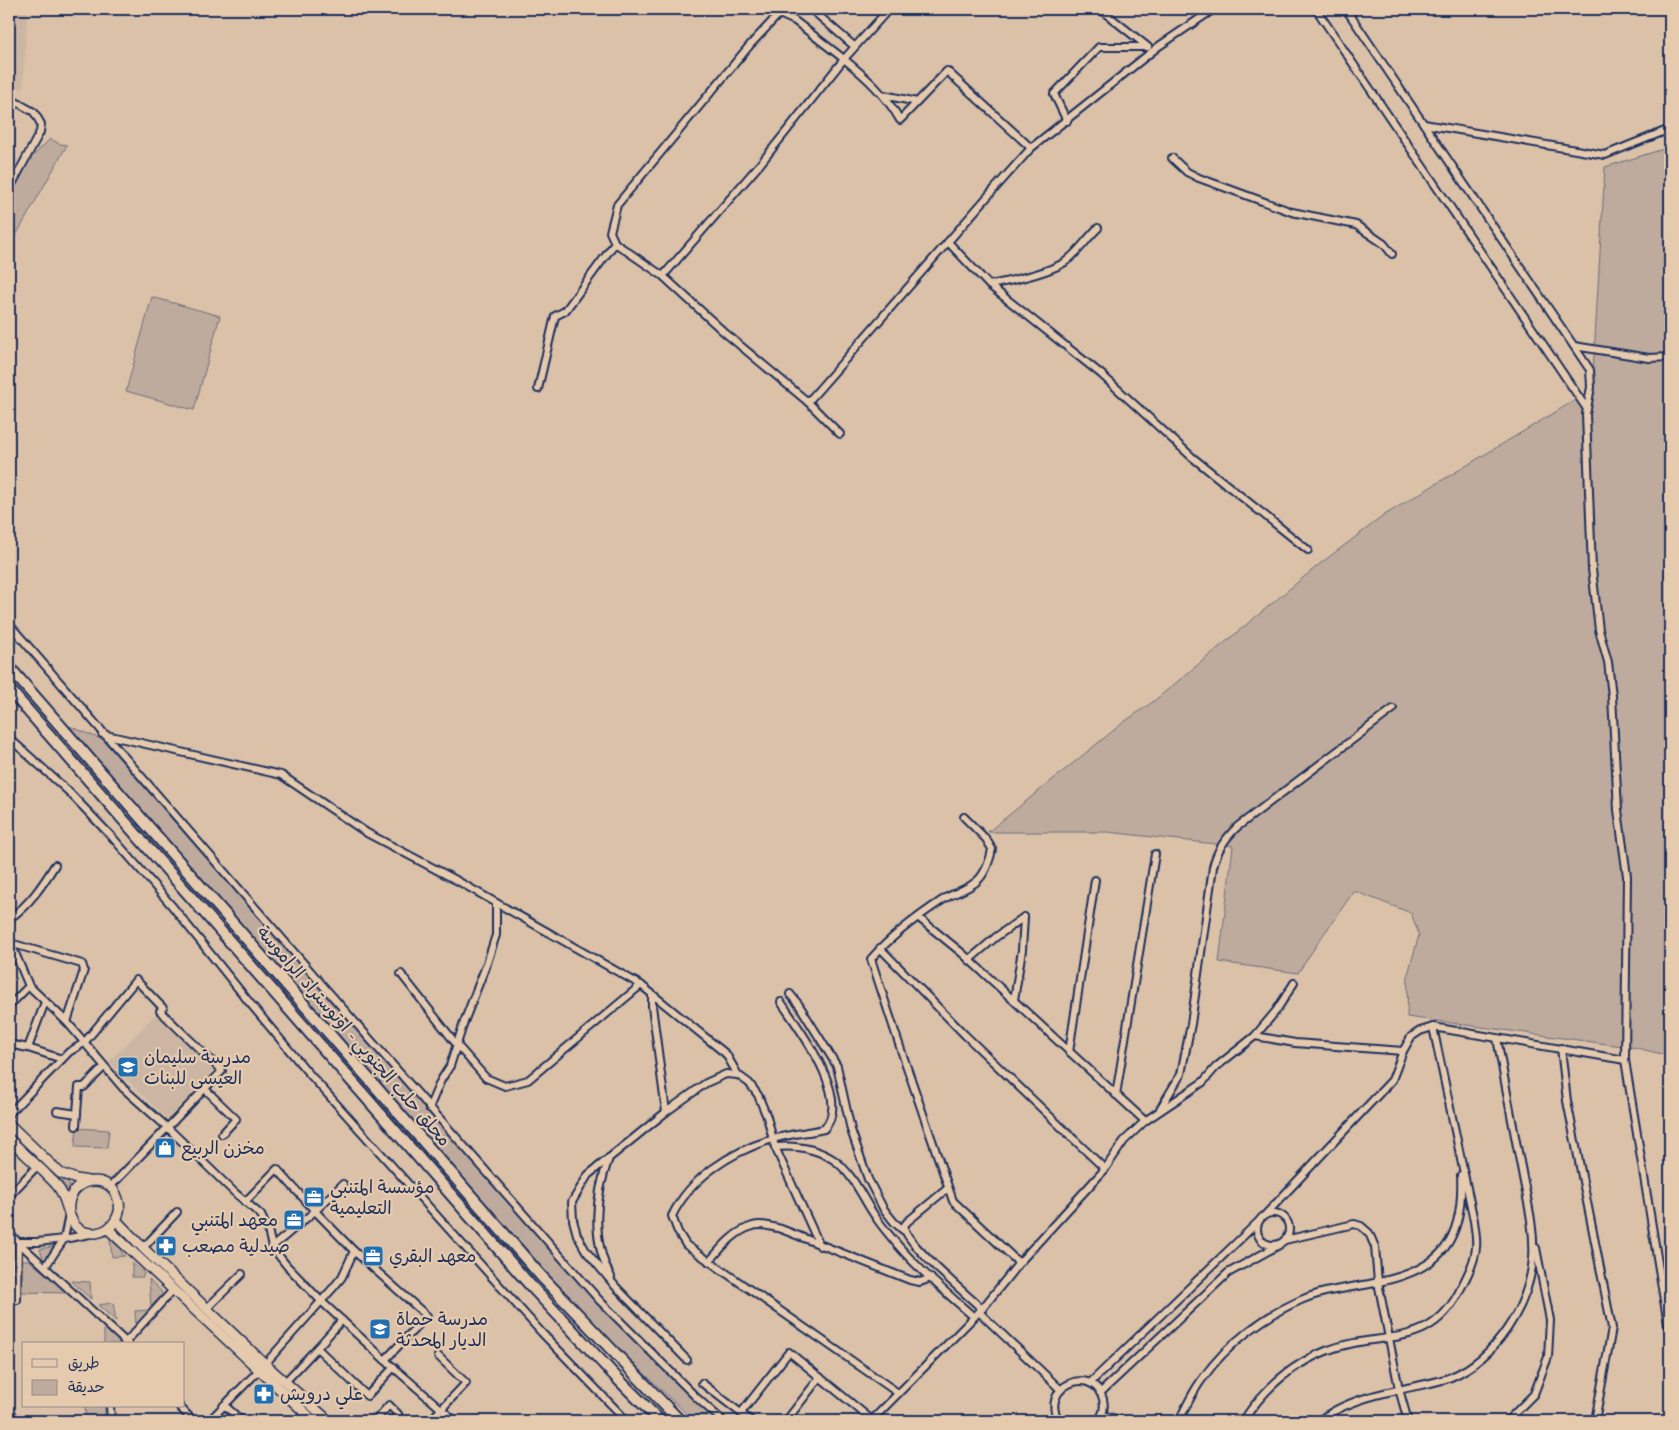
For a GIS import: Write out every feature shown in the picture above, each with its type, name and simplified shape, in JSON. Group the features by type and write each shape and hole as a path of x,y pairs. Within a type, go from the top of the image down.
{"highway":[{"path":"9,660 38,699"},
{"name":"محلق حلب الجنوبي - اوتوستراد الراموسة","path":"9,667 541,1276 680,1421"},
{"name":"محلق حلب الجنوبي - اوتوستراد الراموسة","path":"9,688 530,1285 660,1421"}],"main road":[{"path":"9,1124 60,1173 76,1179 100,1182 110,1187 118,1200 119,1207 116,1220 108,1229 96,1233 87,1232 79,1228 72,1222 59,1188 9,1139"},
{"path":"68,1214 68,1206 73,1191 86,1182 93,1181"},
{"path":"116,1220 143,1248 208,1308 314,1421"},
{"path":"108,1229 173,1290 262,1367 285,1382 329,1421"},
{"path":"9,1412 16,1421"}],"street":[{"path":"811,9 854,46"},
{"path":"663,276 760,164 854,46 889,9"},
{"path":"1100,9 1125,27 1147,48"},
{"path":"808,402 1031,148 1159,46 1214,9"},
{"path":"1316,9 1587,409"},
{"path":"1346,9 1590,370 1591,388 1587,409 1592,569 1598,630 1608,662 1612,696 1618,810 1627,876 1625,1060 1670,1337"},
{"path":"840,434 808,402 724,332 663,276 615,243 610,232 617,205 750,45 779,14 794,21 869,79 883,95 900,120 947,70 1031,148"},
{"path":"1067,121 1054,94 1100,47 1147,48 1159,46"},
{"path":"883,95 917,102"},
{"path":"9,98 34,112 40,119 41,124 40,132 9,190"},
{"path":"1424,124 1605,155 1670,129"},
{"path":"1172,158 1186,172 1292,212 1356,225 1384,244 1392,254"},
{"path":"989,286 1008,282 1065,262 1098,228"},
{"path":"948,242 989,286 1101,374 1192,457 1308,550"},
{"path":"538,389 555,316 564,311 615,243"},
{"path":"1574,346 1649,358 1670,357"},
{"path":"9,624 102,734 600,1301 697,1398 723,1421"},
{"path":"1159,1111 1181,1074 1191,1024 1213,867 1217,853 1226,837 1394,709"},
{"path":"102,734 281,775 367,833 496,903 641,986 726,1054 738,1075 749,1083 758,1095 767,1117 775,1147 820,1246"},
{"path":"9,738 68,791 113,838 172,906 249,1002 318,1083 542,1333 627,1421"},
{"path":"964,817 989,843 992,849 980,878 966,889 946,898 918,918 880,948 871,959 953,1201 1019,1263"},
{"path":"1116,1095 1155,854"},
{"path":"9,919 19,912 37,893 55,865"},
{"path":"1069,1052 1095,880"},
{"path":"429,1108 441,1080 450,1066 464,1022 487,963 496,935 496,903"},
{"path":"969,960 1024,917 1022,950 1014,1000"},
{"path":"918,918 1014,1000 1145,1122"},
{"path":"9,941 29,986 67,1022 123,1088 261,1215 268,1230 272,1247 287,1266 321,1301 455,1421"},
{"path":"9,941 82,964 84,970 67,1022"},
{"path":"880,948 965,1035 1106,1169"},
{"path":"401,974 457,1045 486,1078 505,1086 528,1080 641,986"},
{"path":"9,1114 69,1052 84,1043 136,980 163,1008 160,1011 222,1071 110,1187"},
{"path":"873,1419 978,1313 1019,1263 1106,1169 1124,1141 1159,1111 1203,1082 1216,1067 1255,1036 1276,1011 1294,983"},
{"path":"9,1006 29,986"},
{"path":"652,994 666,1112"},
{"path":"790,994 838,1066 850,1130 868,1179 883,1208 894,1222 904,1230 906,1236 978,1313 1061,1390"},
{"path":"28,1048 45,1002"},
{"path":"781,1002 818,1060 829,1085 833,1104 828,1124 824,1129 772,1139 737,1152 702,1178 679,1201 672,1216 678,1232 686,1245 898,1393"},
{"path":"1090,1384 1266,1214 1392,1080 1403,1051 1411,1038 1420,1031 1433,1028 1625,1060"},
{"path":"1243,1421 1262,1395 1276,1382 1308,1359 1345,1345 1417,1332 1443,1316 1449,1310 1460,1291 1470,1268 1476,1247 1474,1221 1433,1028"},
{"path":"1255,1036 1295,1043 1403,1051"},
{"path":"1497,1038 1550,1320 1548,1356 1539,1386 1534,1394 1507,1421"},
{"path":"9,1044 28,1048 62,1060"},
{"path":"1561,1048 1567,1102 1612,1328 1595,1421"},
{"path":"76,1126 79,1087 84,1087 104,1067"},
{"path":"687,1360 616,1287 586,1251 577,1235 572,1220 572,1202 588,1175 635,1139 666,1112 706,1083 726,1074 738,1075"},
{"path":"205,1089 236,1119 222,1134"},
{"path":"57,1111 77,1114"},
{"path":"775,1147 808,1148 834,1160 847,1172 877,1220 893,1240 931,1278 978,1313"},
{"path":"609,1158 601,1179 596,1228 601,1254 616,1287"},
{"path":"1180,1421 1202,1378 1218,1359 1257,1326 1301,1300 1334,1290 1378,1282 1413,1272 1436,1258 1451,1240 1461,1211 1460,1159"},
{"path":"10,1192 37,1166"},
{"path":"245,1202 277,1169 315,1212 354,1251 427,1316 385,1360"},
{"path":"272,1247 315,1212 343,1184"},
{"path":"904,1230 904,1226 908,1222 948,1188"},
{"path":"143,1248 177,1212"},
{"path":"1266,1214 1276,1212 1288,1221 1290,1231 1285,1240"},
{"path":"45,1267 64,1239 68,1214"},
{"path":"1258,1222 1257,1232 1263,1242 1279,1244"},
{"path":"1319,1421 1346,1405 1400,1389 1451,1377 1473,1364 1497,1341 1518,1311 1530,1279 1533,1256 1531,1222"},
{"path":"1100,1393 1228,1273 1285,1240 1354,1224 1362,1226 1369,1233 1375,1247 1378,1282 1408,1421"},
{"path":"709,1262 726,1242 754,1225 781,1229 910,1280 920,1282 931,1278"},
{"path":"9,1233 125,1342"},
{"path":"18,1242 64,1239 96,1233"},
{"path":"9,1300 17,1300 18,1242"},
{"path":"209,1421 262,1367 342,1277 354,1251"},
{"path":"208,1308 242,1274"},
{"path":"127,1342 173,1290"},
{"path":"285,1382 342,1320"},
{"path":"316,1348 367,1396 394,1367"},
{"path":"741,1413 789,1352 873,1419 883,1421"},
{"path":"430,1421 466,1383 438,1356"},
{"path":"786,1421 820,1377"},
{"path":"1059,1421 1055,1408 1056,1395 1071,1382 1090,1384 1100,1393 1104,1405 1102,1415 1098,1421"},
{"path":"702,1383 751,1421"},
{"path":"224,1405 242,1421"},
{"path":"375,1421 389,1405 398,1414 392,1421"},
{"path":"110,1408 111,1421"},
{"path":"181,1408 193,1421"},
{"path":"1102,1415 1123,1421"}],"shaded area":[{"path":"9,9 27,9 23,90 9,82"},
{"path":"157,1013 216,1069 167,1119 109,1062"}],"green space":[{"path":"50,139 67,145 9,248 9,199 30,159"},
{"path":"1670,147 1670,1056 1637,1048 1407,1017 1408,974 1419,935 1411,913 1354,891 1298,973 1219,962 1233,846 1108,832 988,832 1124,722 1154,701 1321,563 1386,514 1592,390 1605,167"},
{"path":"152,297 220,316 194,410 126,391"},
{"path":"67,725 103,740 370,1046 611,1317 716,1421 694,1421 603,1334 542,1267"},
{"path":"9,1128 70,1185 66,1189 58,1177 9,1133"},
{"path":"77,1128 109,1130 107,1148 75,1147"},
{"path":"110,1239 121,1249 122,1254 125,1256 112,1257"},
{"path":"56,1246 44,1261 40,1249"},
{"path":"20,1260 29,1260 68,1293 21,1292"},
{"path":"132,1263 144,1273 143,1277 132,1277"},
{"path":"149,1279 161,1291 162,1295 151,1306"},
{"path":"71,1281 90,1282 91,1299"},
{"path":"113,1303 116,1321 98,1305"},
{"path":"149,1310 136,1325 135,1311"},
{"path":"104,1327 120,1342 104,1342"},
{"path":"85,1408 105,1408 105,1420 86,1421"}],"place":[{"name":"مدرسة سليمان العيسى للبنات","path":"128,1067"},
{"name":"مخزن الربيع","path":"165,1148"},
{"name":"مؤسسة المتنبي التعليمية","path":"314,1197"},
{"name":"معهد المتنبي","path":"294,1220"},
{"name":"صيدلية مصعب","path":"166,1246"},
{"name":"معهد البقري","path":"373,1256"},
{"name":"مدرسة حماة الديار المحدثة","path":"380,1329"},
{"name":"علي درويش","path":"264,1394"}]}
